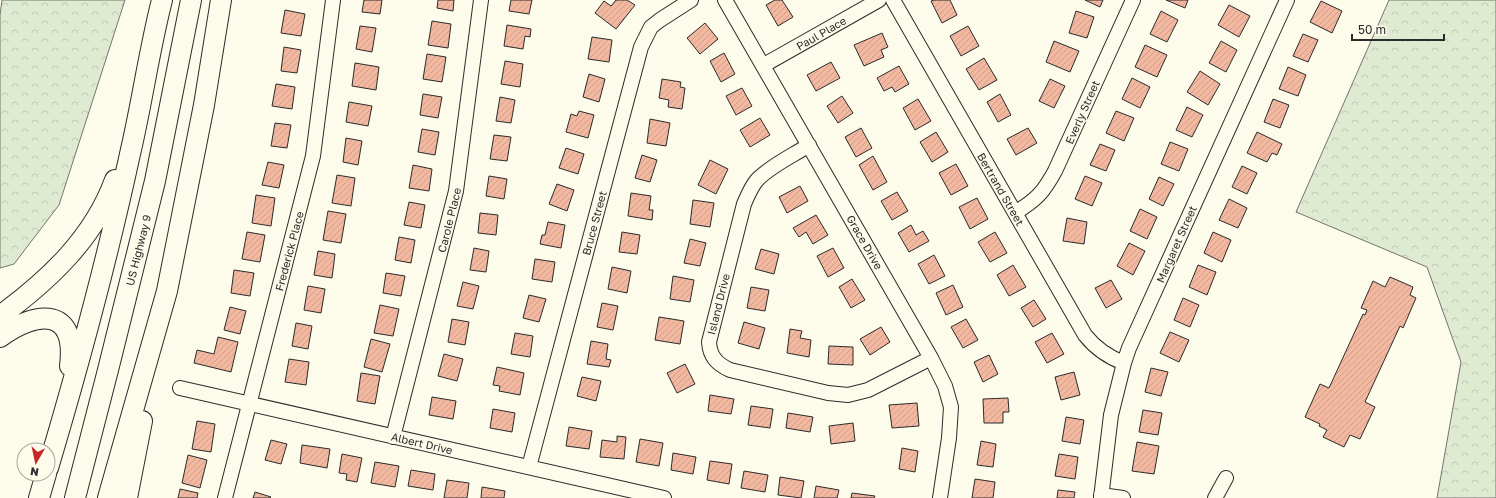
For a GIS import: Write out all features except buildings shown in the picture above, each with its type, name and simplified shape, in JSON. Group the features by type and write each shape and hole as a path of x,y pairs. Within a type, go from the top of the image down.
{"highway":[{"path":"0,316 27,296 61,265 83,239 112,189 119,169 146,70 162,0"},
{"name":"US Highway 9","path":"75,498 155,181 191,0"},
{"path":"127,498 204,105 221,0"},
{"path":"56,442 95,303 131,153 146,70"},
{"path":"108,498 167,292"},
{"path":"0,337 20,324 37,318 55,320 67,331 70,341 71,356 63,416"},
{"path":"39,498 44,482"}],"street":[{"name":"Frederick Place","path":"225,498 313,156 333,0"},
{"name":"Carole Place","path":"394,437 456,191 481,0"},
{"name":"Bruce Street","path":"529,467 640,47 651,27 665,16 691,0"},
{"name":"Grace Drive","path":"725,0 810,145 931,358 945,386 951,407 949,438 940,498"},
{"name":"Paul Place","path":"764,65 879,0"},
{"name":"Bertrand Street","path":"893,0 1085,335 1091,343 1101,351 1111,358 1124,363"},
{"name":"Everly Street","path":"1015,213 1032,202 1045,189 1052,177 1133,0"},
{"name":"Margaret Street","path":"1101,497 1111,415 1124,363 1286,0"},
{"name":"Island Drive","path":"810,145 758,179 750,189 744,204 709,342 709,349 714,358 720,366 730,370 828,393 848,396 868,390 931,358"},
{"name":"Albert Drive","path":"180,388 664,498"},
{"path":"1215,498 1226,478"},
{"path":"1101,497 1123,498"}],"green space":[{"path":"2,0 125,0 59,205 14,264 0,268 0,15"},
{"path":"1389,0 1496,0 1496,498 1437,498 1461,362 1427,267 1296,212"}]}
